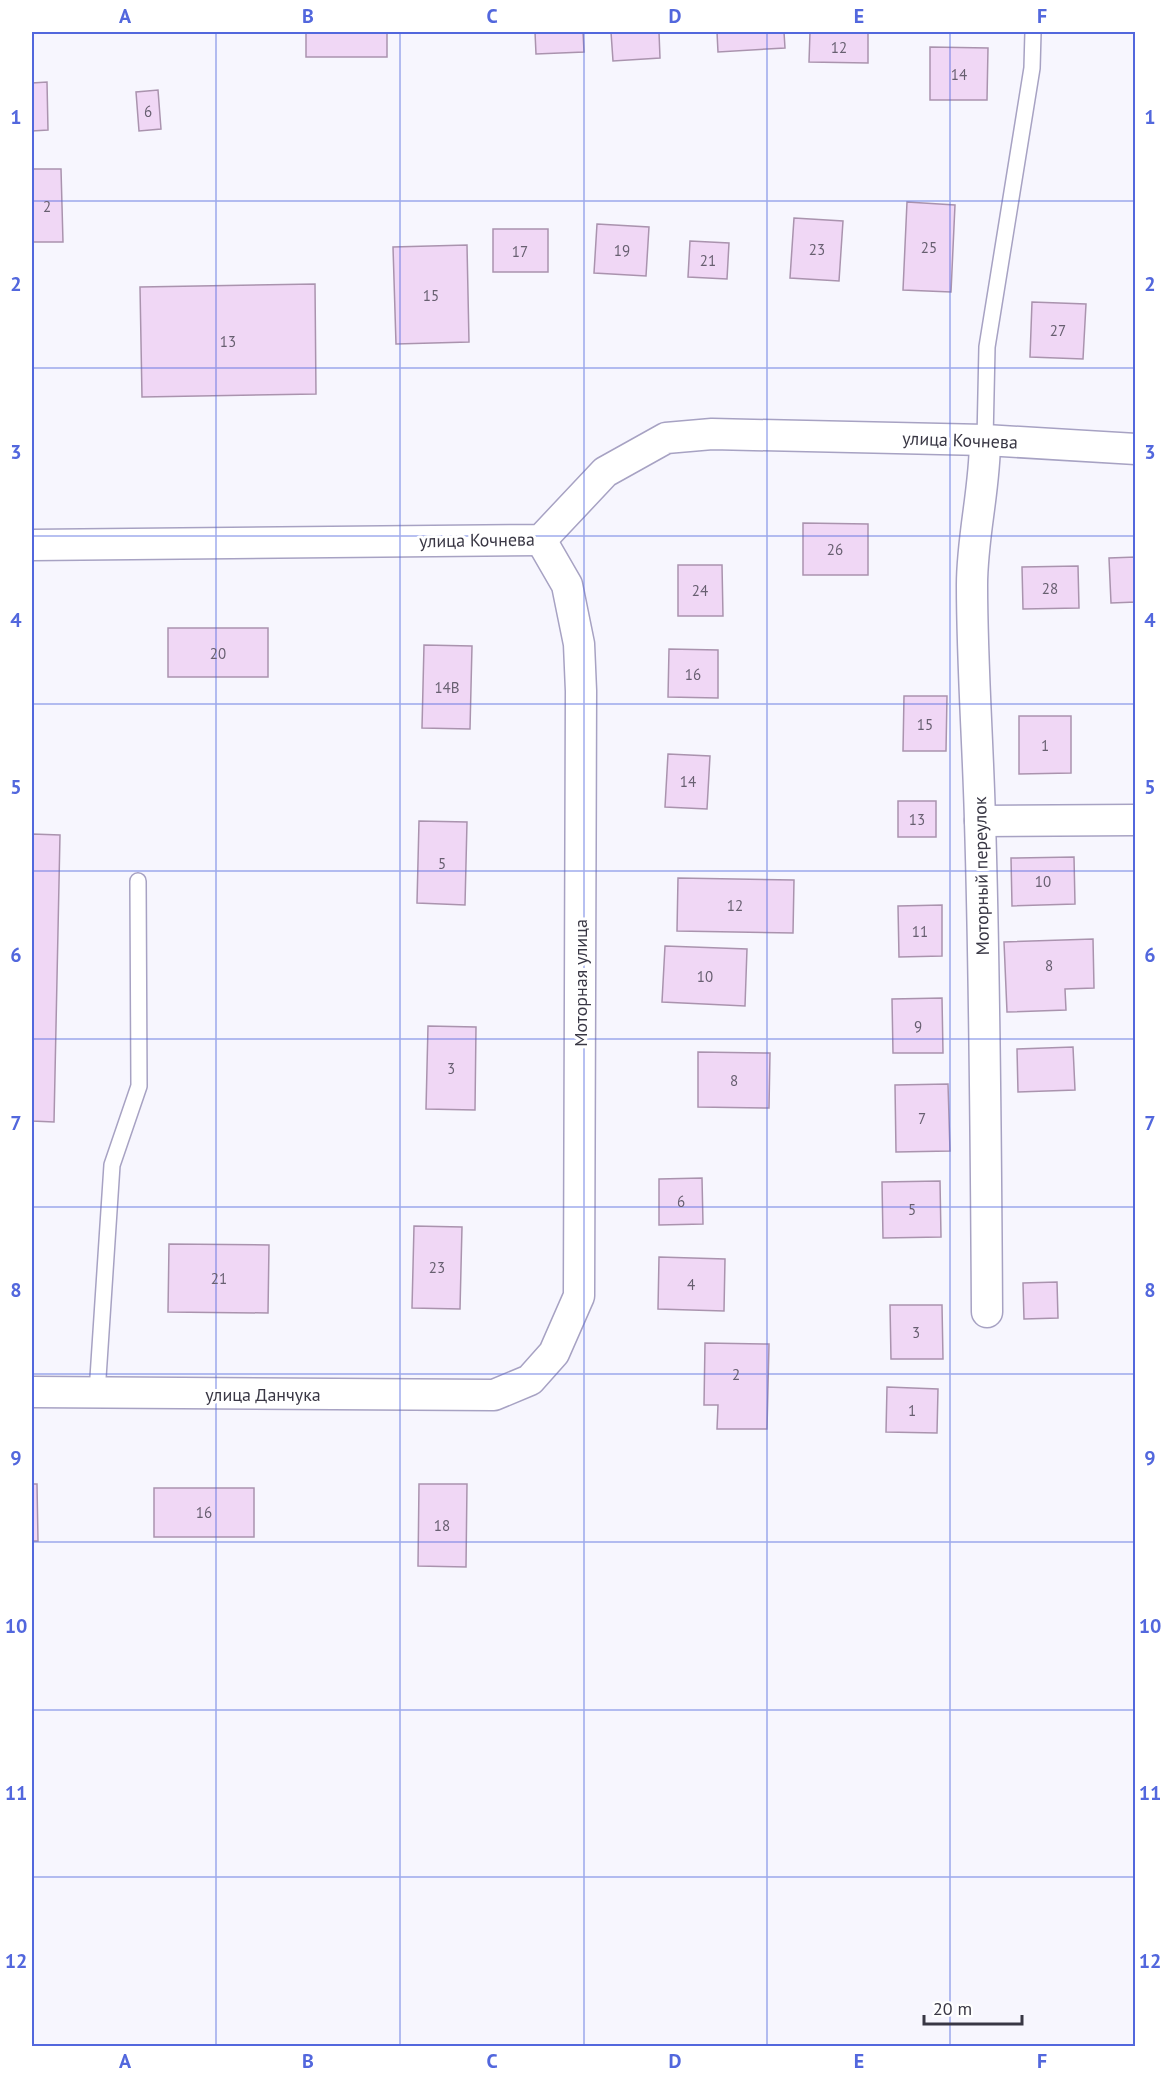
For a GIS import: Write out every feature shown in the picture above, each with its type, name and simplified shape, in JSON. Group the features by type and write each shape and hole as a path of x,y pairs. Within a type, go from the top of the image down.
{"street":[{"name":"улица Кочнева","path":"32,544 541,540 605,472 666,438 712,434 984,440 1136,449"},
{"name":"Моторный переулок","path":"984,440 984,467 972,583 986,1072 987,1312"},
{"name":"Моторная улица","path":"494,1395 530,1380 554,1353 579,1296 581,691 579,644 567,585 541,540"},
{"path":"980,821 1136,820"},
{"name":"улица Данчука","path":"32,1392 494,1395"}],"lane":[{"path":"984,440 987,347 1032,68 1033,32"},
{"path":"97,1393 112,1165 139,1086 138,881"}],"building":[{"path":"306,32 387,32 387,57 306,57"},
{"path":"535,32 583,32 584,52 536,54"},
{"path":"611,32 659,32 660,58 613,61"},
{"path":"717,32 784,32 785,48 718,52"},
{"path":"810,32 868,32 868,63 809,62"},
{"path":"930,47 988,48 987,100 930,100"},
{"path":"47,82 48,130 32,131 32,83"},
{"path":"158,90 161,129 139,131 136,92"},
{"path":"32,169 61,169 63,242 32,242"},
{"path":"907,202 955,205 951,292 903,290"},
{"path":"794,218 843,221 839,281 790,278"},
{"path":"597,224 649,227 646,276 594,273"},
{"path":"493,229 548,229 548,272 493,272"},
{"path":"690,241 729,243 727,279 688,277"},
{"path":"467,245 469,342 396,344 393,247"},
{"path":"315,284 316,394 142,397 140,287"},
{"path":"1032,302 1086,304 1083,359 1030,357"},
{"path":"803,523 868,524 868,575 803,575"},
{"path":"1136,557 1136,602 1111,603 1109,558"},
{"path":"678,565 722,565 723,616 678,616"},
{"path":"1078,566 1079,608 1023,609 1022,567"},
{"path":"168,628 268,628 268,677 168,677"},
{"path":"424,645 472,646 470,729 422,728"},
{"path":"669,649 718,650 718,698 668,697"},
{"path":"904,696 947,696 946,751 903,751"},
{"path":"1019,716 1071,716 1071,773 1019,774"},
{"path":"668,754 710,756 707,809 665,807"},
{"path":"898,801 936,801 936,837 898,837"},
{"path":"419,821 467,822 465,905 417,903"},
{"path":"32,834 60,835 54,1122 32,1121"},
{"path":"1074,857 1075,904 1012,906 1011,858"},
{"path":"678,878 794,880 793,933 677,931"},
{"path":"942,905 942,956 899,957 898,906"},
{"path":"1093,939 1094,988 1065,989 1066,1010 1007,1012 1004,942"},
{"path":"665,946 747,949 745,1006 662,1002"},
{"path":"942,998 943,1053 893,1053 892,999"},
{"path":"428,1026 476,1027 475,1110 426,1109"},
{"path":"1073,1047 1075,1090 1018,1092 1017,1049"},
{"path":"698,1052 770,1053 769,1108 698,1107"},
{"path":"948,1084 950,1151 896,1152 895,1085"},
{"path":"702,1178 703,1224 659,1225 659,1179"},
{"path":"940,1181 941,1237 883,1238 882,1182"},
{"path":"414,1226 462,1227 460,1309 412,1308"},
{"path":"169,1244 269,1245 268,1313 168,1312"},
{"path":"659,1257 725,1259 724,1311 658,1309"},
{"path":"1057,1282 1058,1318 1024,1319 1023,1283"},
{"path":"890,1305 942,1305 943,1359 891,1359"},
{"path":"705,1343 769,1344 767,1429 717,1429 718,1405 704,1405"},
{"path":"887,1387 938,1389 937,1433 886,1432"},
{"path":"32,1484 37,1484 38,1541 32,1541"},
{"path":"419,1484 467,1484 466,1567 418,1566"},
{"path":"154,1488 254,1488 254,1537 154,1537"}]}
